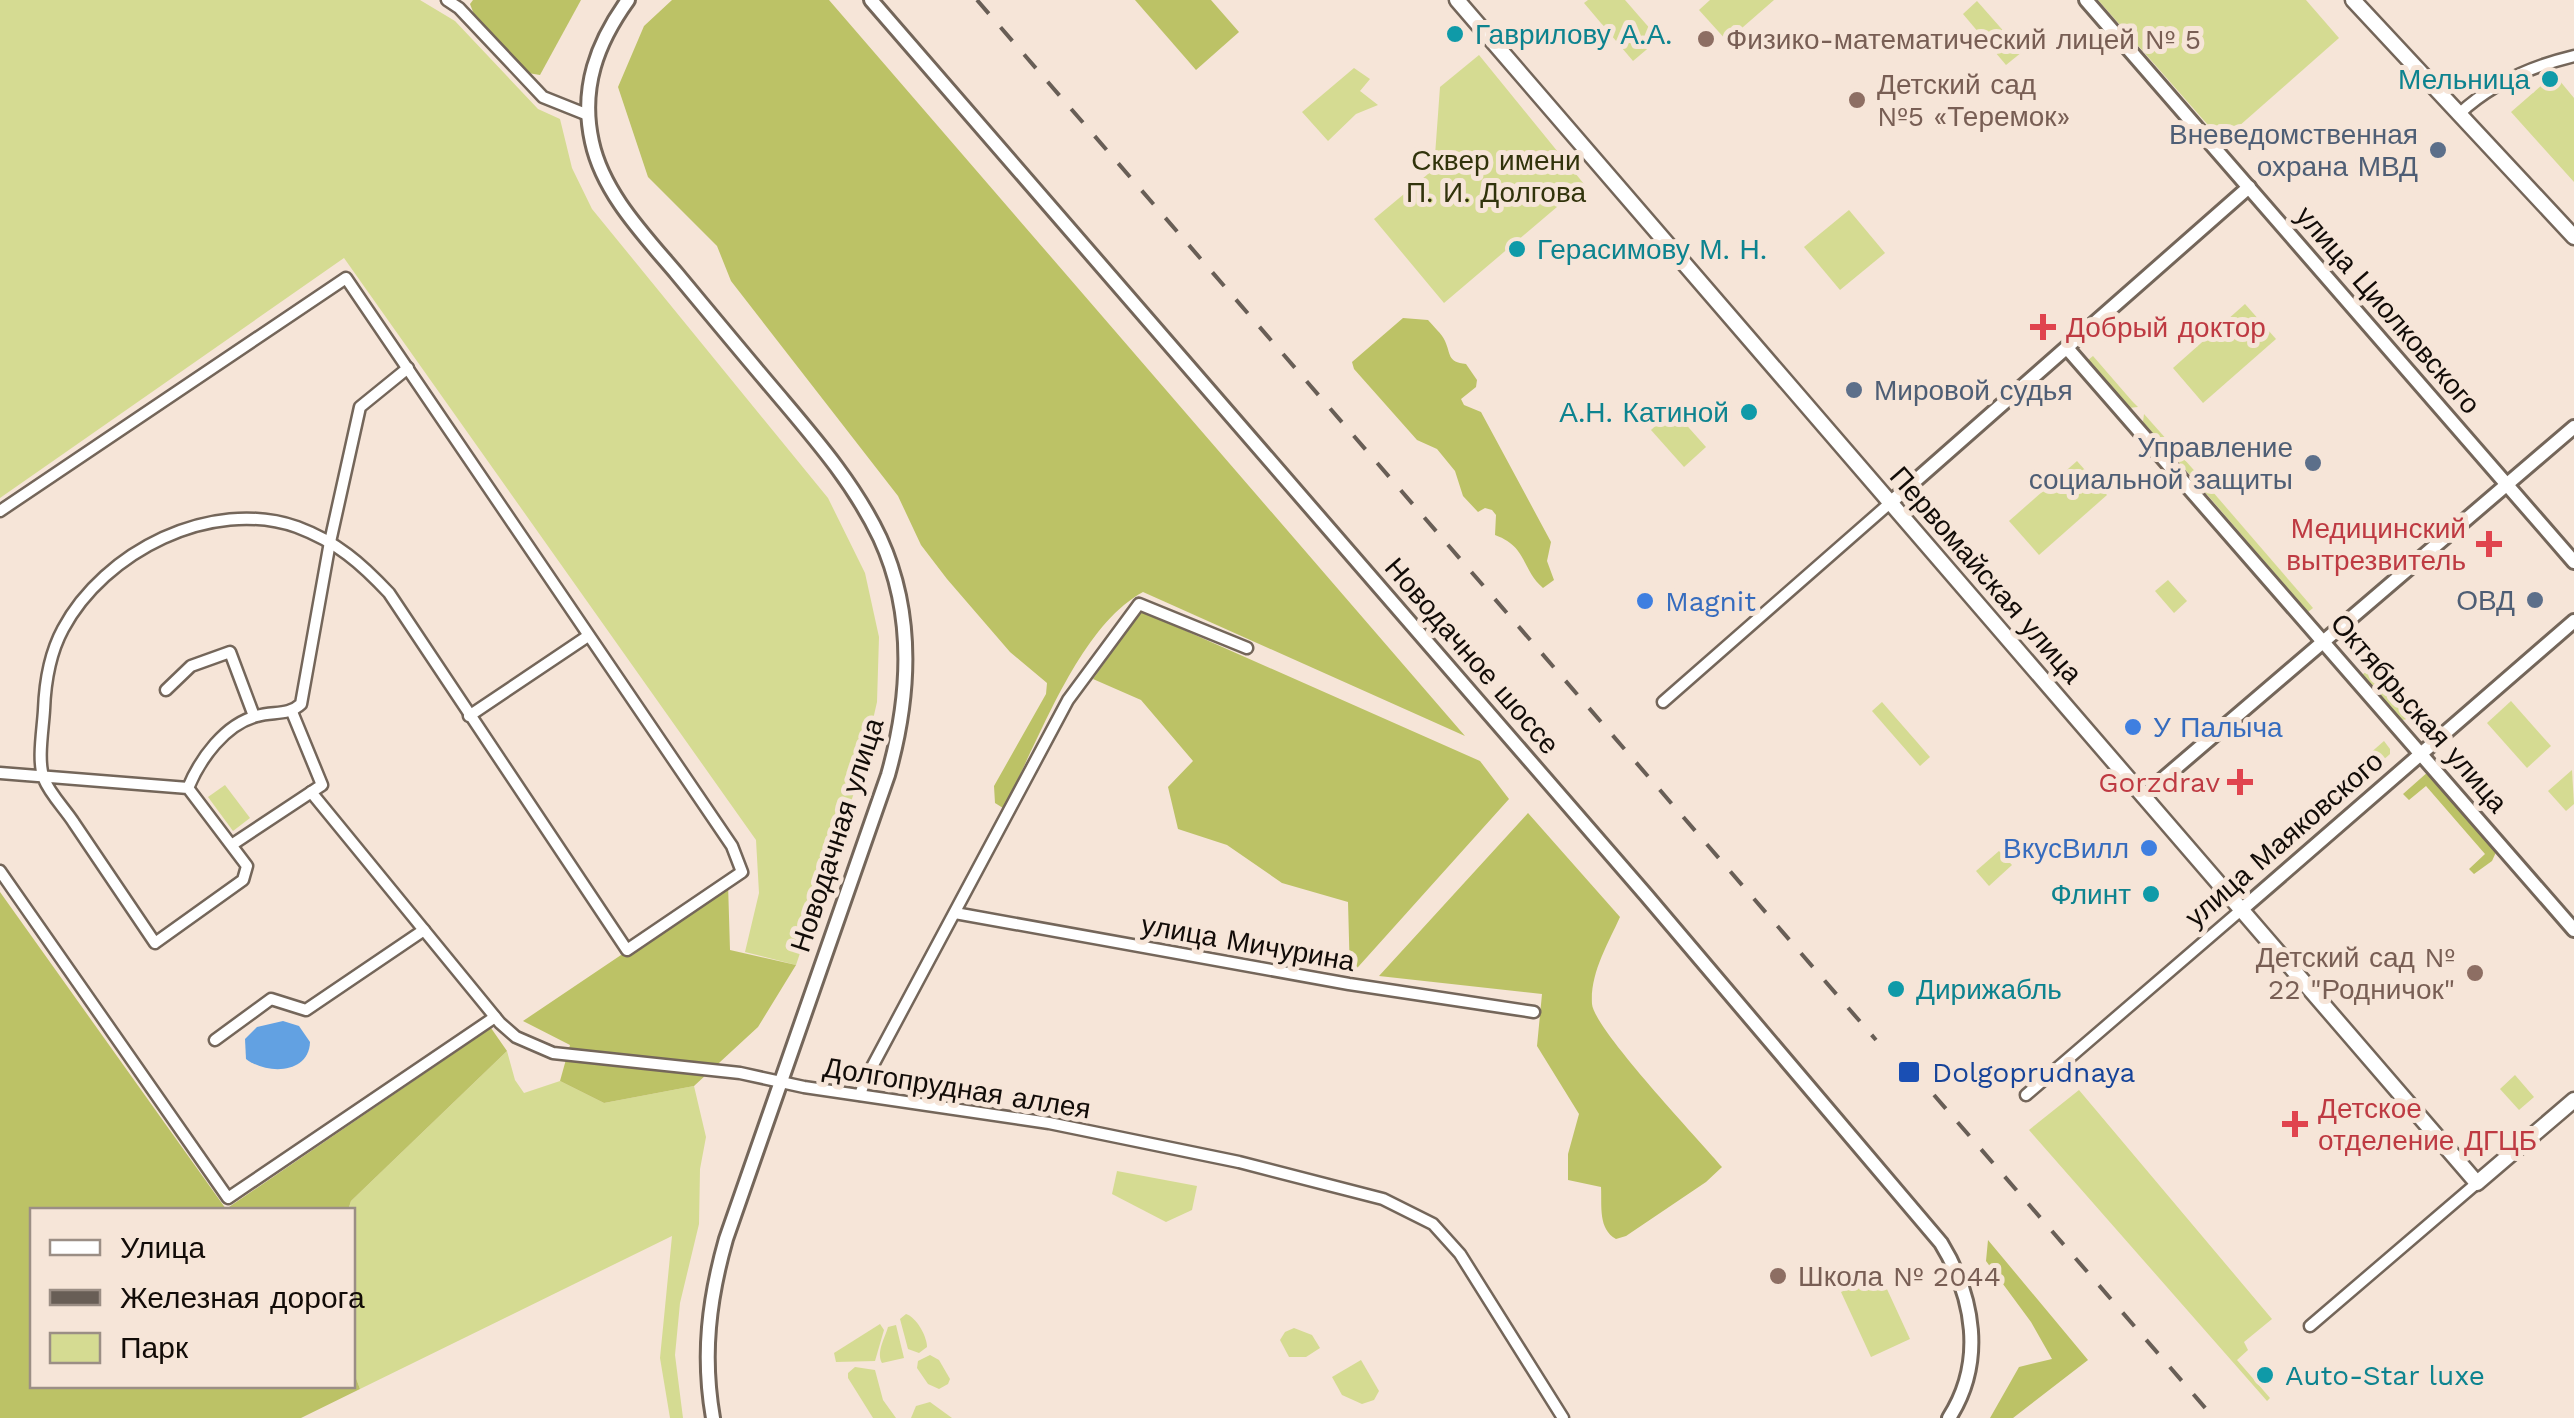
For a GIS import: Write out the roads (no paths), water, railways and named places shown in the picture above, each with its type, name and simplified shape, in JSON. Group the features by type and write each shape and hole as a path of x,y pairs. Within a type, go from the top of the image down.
{"main road":[{"name":"Первомайская улица","path":"1457,0 2477,1183"},
{"path":"2353,0 2574,237"},
{"path":"2477,1183 2574,1100"}],"street":[{"path":"447,0 543,98 588,115 594,61 607,31 628,0"},
{"name":"Новодачное шоссе","path":"871,0 1928,1226 1952,1261 1967,1297 1972,1333 1968,1374 1949,1418"},
{"name":"улица Циолковского","path":"2086,0 2574,562"},
{"path":"2459,114 2480,94 2555,60 2574,46"},
{"path":"2555,60 2574,56"},
{"name":"Новодачная улица","path":"588,115 592,145 616,196 638,228 818,443 854,492 880,540 901,606 906,680 895,751 714,1279 706,1352 713,1418"},
{"path":"1663,702 2249,187"},
{"path":"0,511 346,278 732,846 742,872 738,880 627,950 389,593 358,559 295,526 234,520 198,526 156,540 120,563 80,602 62,630 52,657 45,697 43,777 155,943 243,880 247,866 188,788 43,777 0,773"},
{"name":"Октябрьская улица","path":"2066,348 2574,930"},
{"path":"188,788 198,764 227,732 254,716 292,712 301,704 330,542 360,407 408,368"},
{"path":"2143,796 2574,428"},
{"path":"860,1095 1068,700 1139,604 1247,648"},
{"name":"улица Маяковского","path":"2026,1095 2574,622"},
{"path":"470,716 588,636"},
{"path":"166,690 191,666 230,652 254,716"},
{"path":"232,844 322,786 292,712"},
{"path":"0,871 228,1198 497,1020 311,792"},
{"name":"улица Мичурина","path":"955,913 1350,984 1534,1012"},
{"path":"215,1040 271,999 306,1010 424,930"},
{"name":"Долгопрудная аллея","path":"497,1020 516,1036 553,1053 740,1073 1049,1123 1318,1181 1408,1210 1433,1224 1460,1254 1563,1418"},
{"path":"2310,1326 2477,1183"}],"water":[{"path":"283,1021 299,1026 310,1042 303,1060 295,1066 275,1069 246,1059 245,1039 257,1027"}],"railway":[{"path":"977,0 1876,1040"},
{"path":"1934,1095 2214,1418"}],"place":[{"name":"Гаврилову А.А.","path":"1455,34"},
{"name":"Физико-математический лицей № 5","path":"1706,39"},
{"name":"Мельница","path":"2550,79"},
{"name":"Детский сад №5 «Теремок»","path":"1857,100"},
{"name":"Вневедомственная охрана МВД","path":"2438,150"},
{"name":"Герасимову М. Н.","path":"1517,249"},
{"name":"Добрый доктор","path":"2043,327"},
{"name":"Мировой судья","path":"1854,390"},
{"name":"А.Н. Катиной","path":"1749,412"},
{"name":"Управление социальной защиты","path":"2313,463"},
{"name":"Медицинский вытрезвитель","path":"2489,544"},
{"name":"ОВД","path":"2535,600"},
{"name":"Magnit","path":"1645,601"},
{"name":"У Палыча","path":"2133,727"},
{"name":"Gorzdrav","path":"2240,782"},
{"name":"ВкусВилл","path":"2149,848"},
{"name":"Флинт","path":"2151,894"},
{"name":"Детский сад № 22 \"Родничок\"","path":"2475,973"},
{"name":"Дирижабль","path":"1896,989"},
{"name":"Dolgoprudnaya","path":"1909,1072"},
{"name":"Детское отделение ДГЦБ","path":"2295,1124"},
{"name":"Школа № 2044","path":"1778,1276"},
{"name":"Auto-Star luxe","path":"2265,1375"}],"park label":[{"name":"Сквер имени П. И. Долгова","path":"1496,176"}]}
